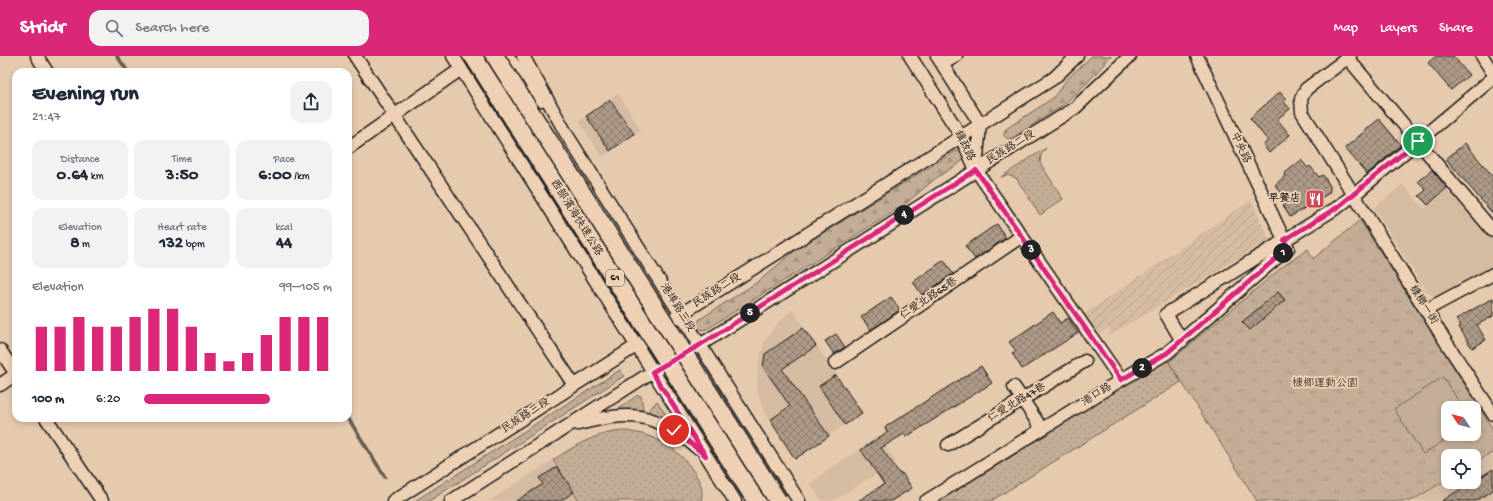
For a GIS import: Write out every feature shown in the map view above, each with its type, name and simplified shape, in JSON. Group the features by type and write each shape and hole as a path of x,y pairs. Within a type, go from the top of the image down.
{"highway":[{"name":"西部濱海快速公路","path":"473,56 756,501"},
{"name":"西部濱海快速公路","path":"494,56 778,501"}],"street":[{"path":"37,56 44,68"},
{"path":"355,56 574,385"},
{"path":"453,56 733,500"},
{"path":"462,56 520,164"},
{"name":"港埠路三段","path":"507,56 567,135"},
{"name":"港埠路三段","path":"523,56 567,135 800,501"},
{"name":"鎮政路","path":"910,56 961,136 976,170"},
{"path":"956,56 939,60 980,124"},
{"name":"民族路二段","path":"658,330 1054,78 1077,56"},
{"name":"民族路二段","path":"700,345 1075,108 1130,56"},
{"name":"中央路","path":"1197,56 1284,240"},
{"path":"1482,56 1493,73"},
{"path":"1348,57 1493,230"},
{"name":"槺榔一街","path":"1348,57 1306,89 1301,99 1302,112 1493,414"},
{"path":"352,145 461,69"},
{"path":"1182,341 1166,314 1338,207 1493,78"},
{"name":"鎮政路","path":"976,170 980,124"},
{"path":"976,170 1121,380"},
{"name":"仁愛北路65巷","path":"836,362 1022,236"},
{"name":"港口路","path":"926,501 1167,353 1288,248 1284,240"},
{"path":"1426,310 1493,274"},
{"name":"民族路三段","path":"393,501 636,346 658,330"},
{"path":"451,501 652,372 700,345"},
{"path":"0,350 12,368"},
{"name":"仁愛北路47巷","path":"948,444 1086,361"},
{"path":"0,385 12,377"},
{"path":"1014,387 1042,429"},
{"path":"567,426 609,416 641,417 671,428 683,436 706,456"},
{"path":"49,422 102,501"}],"shaded area":[{"path":"618,93 641,130 602,157 579,121"},
{"path":"1403,184 1424,209 1449,188 1493,241 1493,265 1439,297 1433,296 1427,292 1374,208"},
{"path":"1251,200 1269,240 1105,338 1110,333 1110,327 1097,335 1083,315"},
{"path":"792,309 862,413 795,459 764,411 757,385 758,363 765,341 775,326"},
{"path":"878,436 896,462 833,501 822,501 810,483"},
{"path":"1493,452 1493,501 1411,501 1441,483 1441,489 1481,489 1481,459"},
{"path":"553,460 579,501 489,501"}],"green space":[{"path":"1092,56 1111,56 1088,82 1062,106 1012,138 1008,139 1004,136 1006,129 1053,98 1068,78"},
{"path":"1046,148 1041,155 1040,163 1063,199 1040,215 1016,178 1007,175 1001,177"},
{"path":"958,151 963,154 964,158 961,162 936,178 904,205 707,329 701,330 697,327 697,323 700,319 759,281 797,249 954,152"},
{"name":"槺榔運動公園","path":"1360,220 1475,401 1441,401 1441,441 1481,441 1481,410 1493,429 1493,452 1481,459 1481,449 1441,449 1441,483 1411,501 1257,501 1169,362 1281,268 1308,249 1313,259"},
{"path":"1167,359 1181,382 991,501 934,501"},
{"path":"620,370 624,376 429,501 415,501"},
{"path":"1443,377 1458,401 1441,401 1441,441 1443,441 1423,454 1394,409"},
{"path":"638,395 641,396 642,411 618,409"},
{"path":"657,401 668,418 667,419 649,412"},
{"path":"625,431 646,435 656,439 680,455 700,482 702,489 701,501 579,501 553,460 587,440 605,434"}],"building":[{"path":"1436,56 1453,56 1469,75 1451,90 1428,63"},
{"path":"1280,92 1286,99 1284,102 1290,109 1277,119 1290,135 1269,153 1263,145 1268,141 1250,118"},
{"path":"610,100 634,134 610,151 586,116"},
{"path":"1379,119 1401,145 1367,174 1345,148"},
{"path":"1465,143 1493,177 1493,214 1446,159"},
{"path":"1301,160 1308,168 1310,166 1319,177 1323,175 1330,186 1330,190 1329,193 1290,217 1283,205 1289,201 1275,185 1285,176 1284,174"},
{"path":"1432,170 1447,188 1428,205 1419,196 1426,190 1418,181"},
{"path":"997,224 1006,238 975,259 965,246"},
{"path":"944,260 953,274 922,295 913,282"},
{"path":"1278,292 1285,300 1250,330 1242,322"},
{"path":"891,297 900,310 871,330 861,317"},
{"path":"1493,298 1493,316 1477,325 1486,340 1472,348 1459,327 1461,326 1456,319"},
{"path":"1053,312 1060,323 1068,318 1078,333 1022,369 1012,353 1016,351 1009,342"},
{"path":"803,328 816,346 782,369 829,436 795,459 770,420 790,406 763,367 765,354"},
{"path":"836,334 845,347 834,354 825,341"},
{"path":"981,366 992,383 906,437 904,434 881,448 900,474 902,473 912,488 891,501 858,501 884,484 861,450 887,432 885,427"},
{"path":"836,375 862,413 845,425 819,386"},
{"path":"557,467 574,492 560,501 516,501 543,484 539,478"},
{"path":"1493,469 1493,490 1476,501 1442,501 1461,489 1481,489 1481,477"}],"waterway":[{"path":"117,56 125,68"},
{"path":"351,422 385,477"}],"place":[{"name":"早餐店","path":"1315,199"}],"route":[{"path":"674,430 706,456 652,372 700,345 976,170 1121,380 1167,353 1288,248 1284,240 1338,207 1418,141"}]}
